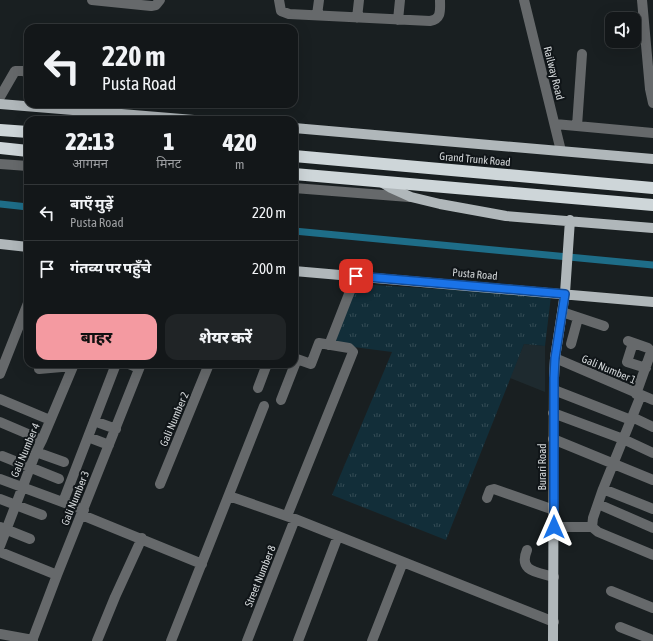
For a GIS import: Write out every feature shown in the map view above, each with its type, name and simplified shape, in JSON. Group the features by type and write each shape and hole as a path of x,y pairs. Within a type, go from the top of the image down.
{"highway":[{"path":"0,130 24,132"},
{"path":"0,148 24,151"},
{"name":"Grand Trunk Road","path":"298,156 653,188"},
{"path":"298,174 652,205"}],"main road":[{"path":"0,104 24,105"},
{"path":"73,108 154,116"},
{"path":"298,128 653,159"},
{"path":"381,182 411,197 506,216 570,220 653,228"},
{"name":"Burari Road","path":"553,641 555,358 565,294 570,220"},
{"path":"0,244 24,247"},
{"name":"Pusta Road","path":"298,271 653,302"}],"street":[{"path":"92,0 156,5 160,0"},
{"path":"279,0 280,9 285,13 398,20 436,20 439,14 440,0"},
{"path":"317,15 319,0"},
{"path":"357,18 359,0"},
{"path":"398,20 400,0"},
{"name":"Railway Road","path":"524,0 561,151"},
{"path":"642,0 650,89 653,102"},
{"path":"577,126 582,54"},
{"path":"0,97 15,71 24,71"},
{"path":"555,124 653,132"},
{"path":"0,164 24,166"},
{"path":"298,188 411,197"},
{"path":"298,359 311,364 319,343 329,345 356,276"},
{"path":"562,312 604,326"},
{"path":"0,374 24,313"},
{"path":"571,344 578,318"},
{"path":"592,527 593,518 603,489 632,418 651,352 648,348 631,342 627,362 646,368"},
{"name":"Street Number 8","path":"247,641 353,352 349,348 329,345"},
{"name":"Gali Number 1","path":"555,358 653,400"},
{"path":"39,369 48,368"},
{"name":"Gali Number 4","path":"0,546 3,528 15,505 36,452 73,368"},
{"path":"63,502 114,368"},
{"name":"Gali Number 3","path":"32,640 139,368"},
{"name":"Gali Number 2","path":"160,484 207,368"},
{"path":"258,388 266,368"},
{"path":"281,400 292,368"},
{"path":"554,390 653,426"},
{"path":"0,399 50,420"},
{"path":"171,641 264,406"},
{"path":"554,413 653,453"},
{"path":"94,421 116,429"},
{"path":"0,422 42,440"},
{"path":"88,437 109,445"},
{"path":"554,439 653,480"},
{"path":"36,452 64,462"},
{"path":"2,456 59,479"},
{"path":"0,478 63,502 202,564"},
{"path":"487,498 490,490 494,489 554,510"},
{"path":"603,489 653,509"},
{"path":"229,496 338,536 554,622"},
{"path":"0,499 42,515"},
{"path":"598,504 653,528"},
{"path":"554,527 592,527 598,532 653,555"},
{"path":"3,528 30,539"},
{"path":"298,641 338,536"},
{"path":"97,641 142,538"},
{"path":"527,550 524,560 526,566 530,569 554,577"},
{"path":"0,552 57,575"},
{"path":"372,641 403,562"},
{"path":"611,590 653,608"},
{"path":"620,627 653,640"},
{"path":"0,634 32,640"}],"shaded area":[{"path":"524,344 545,346 545,392 510,378"}],"green space":[{"path":"358,284 551,296 545,346 524,344 446,540 332,495 392,352 331,344"}],"waterway":[{"path":"0,204 24,207"},
{"path":"298,231 653,265"}],"route":[{"path":"356,276 565,294 555,358 554,378 554,527"}]}
